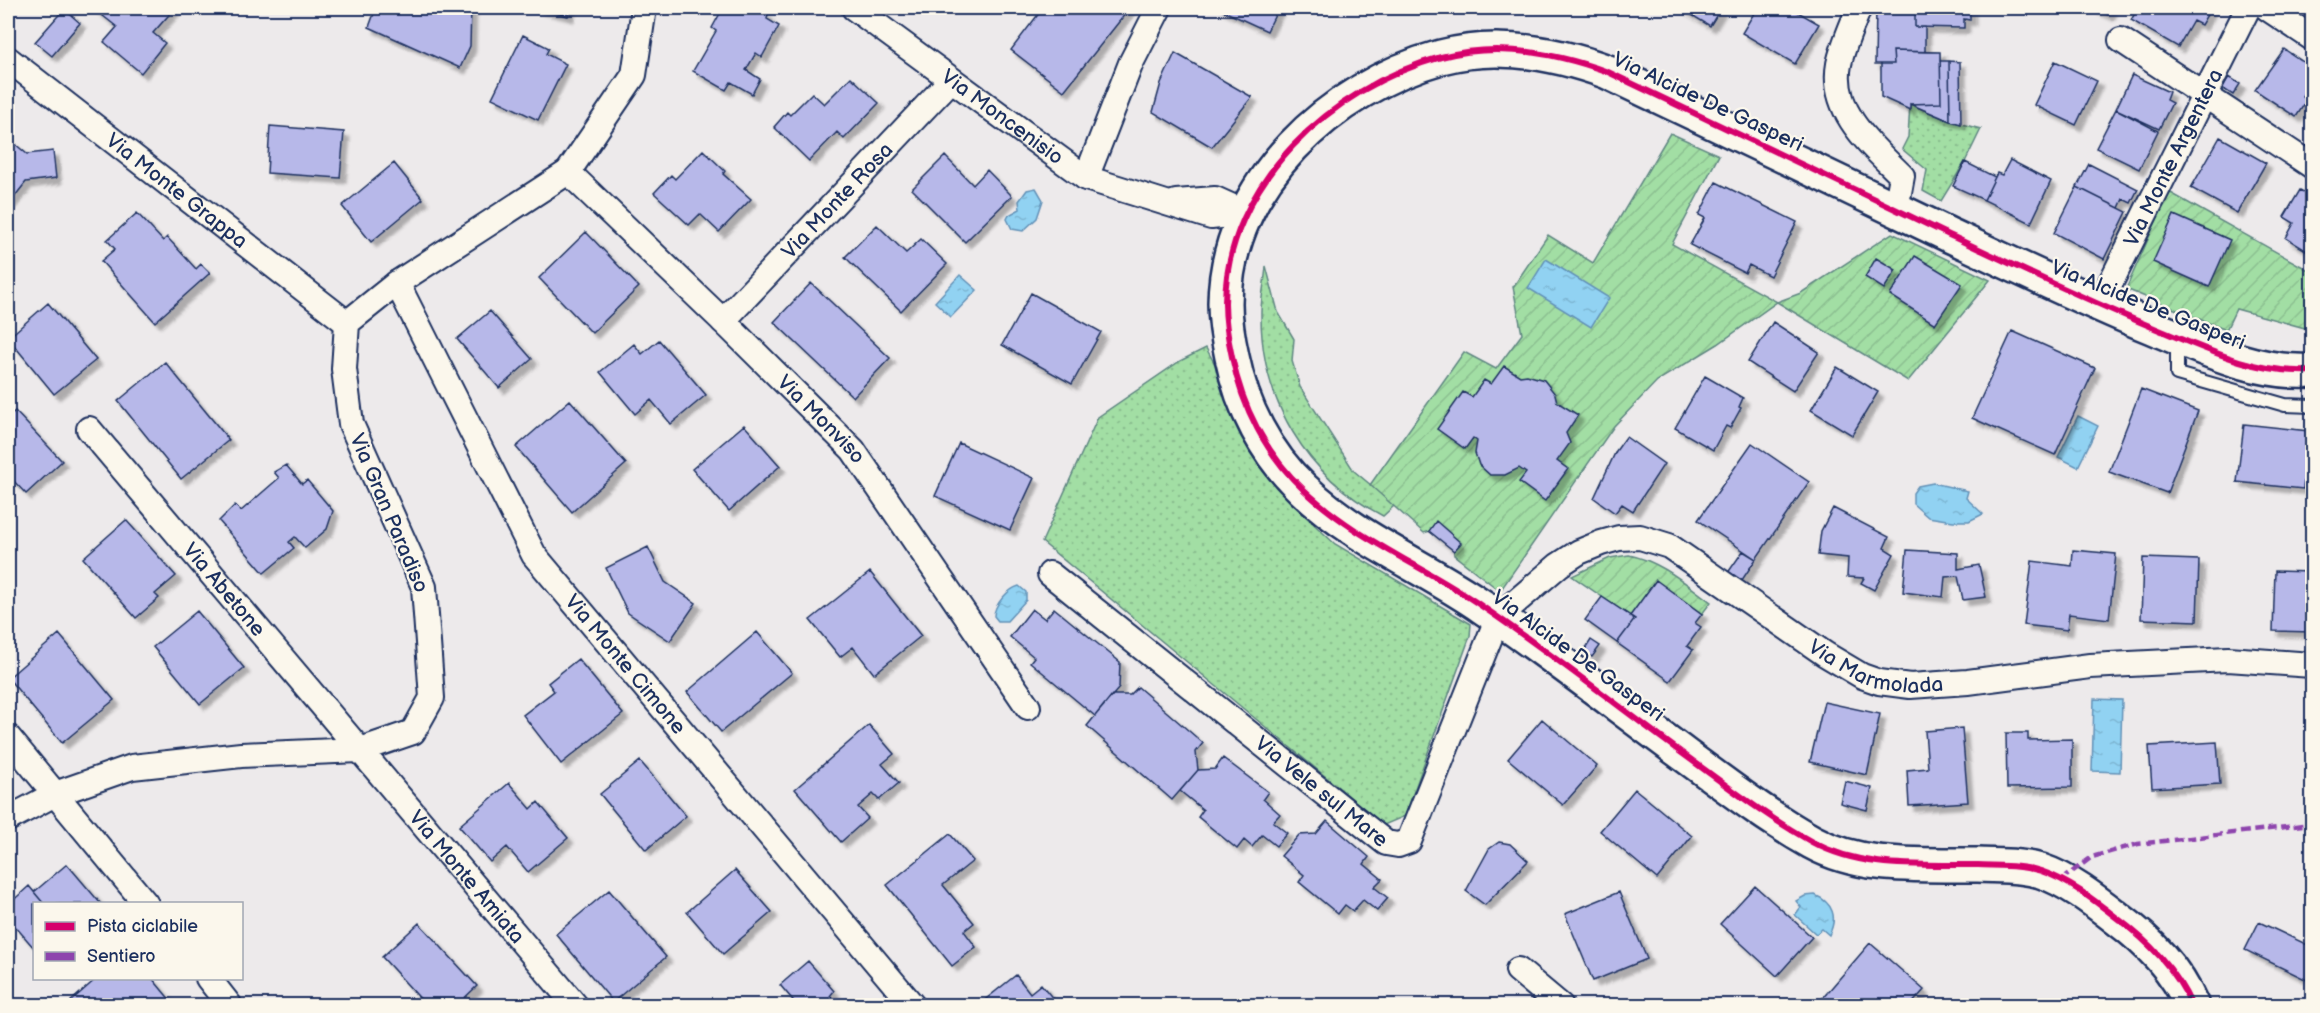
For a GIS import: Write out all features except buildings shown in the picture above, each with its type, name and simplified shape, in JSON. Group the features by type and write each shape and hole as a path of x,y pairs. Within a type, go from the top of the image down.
{"street":[{"path":"347,323 397,283 568,172 634,75 644,8"},
{"name":"Via Moncenisio","path":"854,8 1086,178 1211,217 1247,213"},
{"path":"1086,178 1131,63 1159,8"},
{"path":"1859,8 1839,66 1841,98 1849,118 1858,131 1902,176 1896,209"},
{"name":"Via Monte Argentera","path":"2099,306 2248,8"},
{"path":"2267,8 2313,38"},
{"path":"2121,40 2313,166"},
{"name":"Via Alcide De Gasperi","path":"2192,1005 2178,978 2150,944 2119,919 2061,880 2037,870 2021,867 1869,862 1833,852 1761,811 1498,617 1338,519 1300,487 1265,445 1250,413 1235,373 1226,326 1225,300 1228,274 1236,237 1247,213 1281,158 1301,137 1355,94 1383,79 1443,56 1507,50 1575,60 1608,72 2099,306 2177,338 2251,365 2275,371 2313,371"},
{"name":"Via Monte Grappa","path":"8,59 347,323"},
{"name":"Via Monte Rosa","path":"723,321 951,80"},
{"name":"Via Monviso","path":"568,172 853,450 1028,707"},
{"name":"Via Monte Cimone","path":"397,283 534,555 913,1005"},
{"name":"Via Gran Paradiso","path":"8,819 55,794 132,767 241,755 360,750 413,732 432,698 424,587 351,424 344,369 347,323"},
{"name":"Via Abetone","path":"89,429 360,750"},
{"name":"Via Marmolada","path":"1498,617 1579,552 1619,538 1640,537 1669,546 1825,654 1862,676 1879,682 1922,686 2090,666 2228,659 2313,665"},
{"name":"Via Vele sul Mare","path":"1050,574 1386,843 1398,845 1409,841 1498,617"},
{"path":"8,737 145,902"},
{"name":"Via Monte Amiata","path":"360,750 576,1005"},
{"path":"1518,970 1561,1005"},
{"path":"210,980 230,1005"}],"lane":[{"path":"2177,338 2177,374 2285,405 2313,406"}],"green space":[{"path":"1910,104 1950,121 1981,129 1965,162 1941,201 1923,191 1927,170 1902,149 1908,137"},
{"path":"1670,133 1719,155 1672,244 1777,302 1718,344 1657,381 1614,426 1500,591 1454,555 1453,542 1436,529 1424,533 1370,485 1464,352 1496,369 1522,334 1513,287 1548,235 1593,263"},
{"path":"2169,192 2312,272 2312,330 2236,309 2226,330 2126,289"},
{"path":"1892,233 1990,280 1908,381 1777,302 1801,293"},
{"path":"1266,266 1278,312 1294,339 1292,361 1300,387 1354,471 1395,505 1383,516 1331,480 1310,457 1293,432 1279,405 1269,375 1263,344 1261,306"},
{"path":"1206,348 1280,482 1303,514 1335,544 1471,624 1470,636 1405,816 1384,825 1042,542 1098,417 1180,361"},
{"path":"1629,555 1662,567 1711,602 1702,614 1656,581 1630,616 1572,576 1610,558"}],"water":[{"path":"1036,188 1043,200 1037,218 1023,231 1012,229 1007,219 1009,215 1020,209 1019,201 1027,190"},
{"path":"1546,259 1609,298 1591,327 1528,288"},
{"path":"960,275 977,290 951,317 935,302"},
{"path":"2078,416 2098,426 2078,467 2058,457"},
{"path":"1933,483 1968,491 1966,498 1983,514 1969,521 1928,517 1913,504 1913,493 1918,486"},
{"path":"1019,586 1026,592 1026,600 1007,621 998,621 994,616 999,602 1010,590"},
{"path":"2094,699 2122,700 2120,772 2092,771"},
{"path":"1815,895 1826,902 1832,911 1833,922 1829,935 1822,929 1816,934 1795,915 1801,907 1796,901 1805,896"}],"marked path":[{"path":"2061,880 2092,857 2138,844 2312,824"}],"cycle path":[{"path":"2192,1006 2170,968 2140,937 2090,898 2051,875 2033,869 2010,866 1893,864 1852,857 1812,842 1748,801 1483,607 1367,537 1323,507 1278,461 1257,429 1242,394 1227,330 1225,303 1230,259 1244,218 1265,180 1292,146 1325,116 1361,91 1400,71 1441,57 1483,50 1526,52 1568,60 1608,72 2022,269 2191,343 2250,364 2291,371 2312,371"}]}
